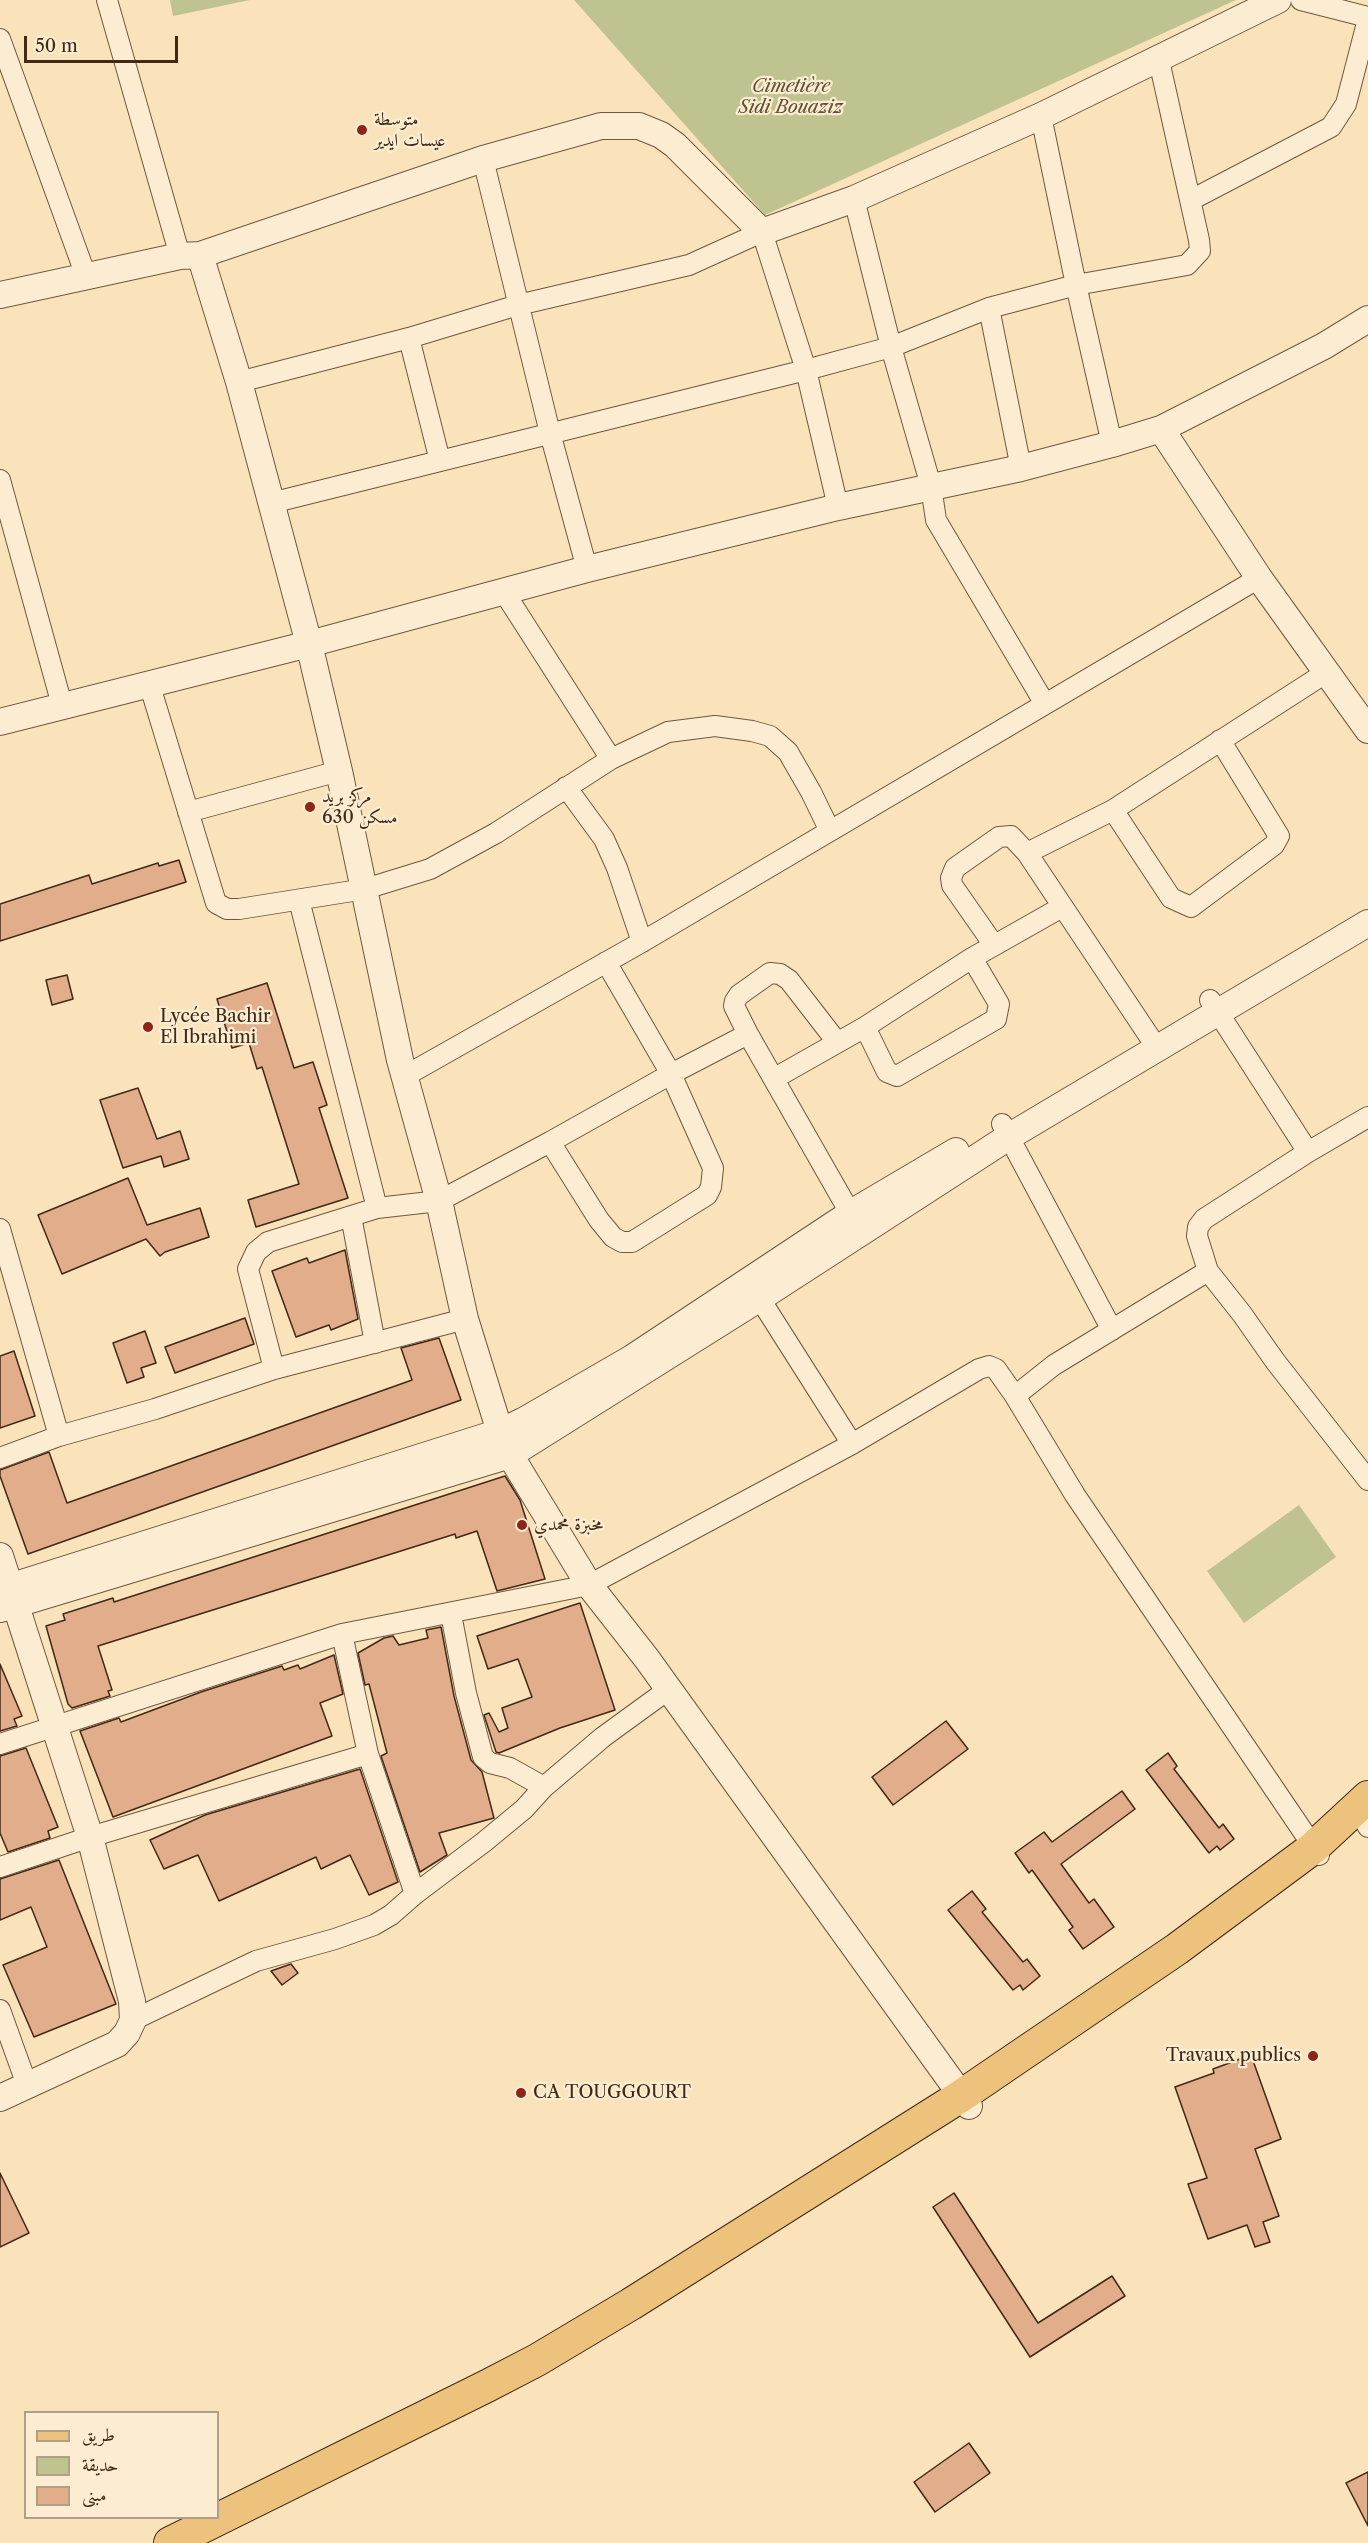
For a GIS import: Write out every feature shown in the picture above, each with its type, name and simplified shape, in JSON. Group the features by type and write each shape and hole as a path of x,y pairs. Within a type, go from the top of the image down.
{"main road":[{"path":"200,2543 517,2385 965,2101 1197,1950 1366,1816"},
{"path":"219,2519 537,2360 965,2101"},
{"path":"170,2543 218,2519"}],"street":[{"path":"107,0 190,256 239,382 309,644 405,1076 439,1201 465,1320 500,1432 510,1455 589,1585 669,1689 965,2101"},
{"path":"239,382 409,338 518,304 689,265 762,232 854,199 1041,116 1278,0"},
{"path":"1191,200 1331,127 1346,104 1368,18 1301,0"},
{"path":"0,39 86,276"},
{"path":"271,503 891,347 989,308 1076,285 1188,265 1200,251 1191,200 1158,57"},
{"path":"1041,116 1112,444"},
{"path":"0,295 190,256 483,159 601,126 639,126 675,144 762,232 806,370 838,507"},
{"path":"483,159 550,433 587,569"},
{"path":"854,199 891,347 931,486 933,509 940,529 1045,704"},
{"path":"989,308 1021,468"},
{"path":"0,722 309,644 587,569 838,507 1021,468 1112,444 1161,429 1324,346 1368,319"},
{"path":"409,338 440,461"},
{"path":"1161,429 1259,578 1368,730"},
{"path":"0,480 3,502 62,705"},
{"path":"405,1076 642,942 1259,578"},
{"path":"504,592 611,759"},
{"path":"1028,853 1113,810 1327,672"},
{"path":"148,683 216,903 226,909 365,890 430,869 496,833 611,759 668,732 715,726 770,736 788,752 830,831"},
{"path":"1113,810 1171,898 1191,907 1274,845 1279,836 1220,740"},
{"path":"188,812 339,771"},
{"path":"566,788 604,839 617,868 642,942"},
{"path":"994,945 952,885 952,872 1005,835 1015,838 1028,853 1062,908 1154,1042"},
{"path":"299,900 377,1208"},
{"path":"7,1597 510,1455 856,1223 1214,1006 1368,905"},
{"path":"775,1078 864,1027 972,958 1062,908"},
{"path":"1214,1006 1368,923"},
{"path":"864,1027 887,1072 897,1076 996,1019 999,1004 972,958"},
{"path":"550,1142 599,1220 614,1237 622,1242 632,1242 707,1195 711,1187 713,1168 671,1074 606,962"},
{"path":"837,1042 789,980 774,972 736,998 734,1006 748,1034 856,1223"},
{"path":"1214,1006 1308,1152"},
{"path":"274,1369 248,1269 251,1260 268,1242 377,1208 439,1201 748,1034"},
{"path":"1368,1117 1308,1152 1199,1224 1198,1243 1208,1271 1242,1314 1275,1362 1368,1480"},
{"path":"1006,1130 1112,1330"},
{"path":"351,1216 375,1343"},
{"path":"0,1229 59,1436"},
{"path":"1015,1396 1054,1365 1208,1271"},
{"path":"7,1597 500,1432 523,1422 754,1290"},
{"path":"754,1290 852,1444"},
{"path":"0,1458 59,1436 155,1409 274,1369 465,1320"},
{"path":"0,1744 342,1634 589,1585 852,1444 986,1366 996,1369 1015,1396 1074,1495 1317,1853"},
{"path":"0,1556 7,1597 55,1727 90,1837 132,2001 133,2020 128,2033 117,2044 0,2098"},
{"path":"450,1614 466,1693 483,1757 490,1763 510,1768 544,1787"},
{"path":"342,1634 368,1754 415,1894"},
{"path":"133,2020 255,1960 335,1939 374,1925 391,1915 524,1809 544,1787 603,1737 669,1689"},
{"path":"0,1867 90,1837 368,1754"},
{"path":"0,2010 27,2085"}],"green space":[{"path":"170,0 250,0 173,16"},
{"name":"Cimetière Sidi Bouaziz","path":"574,0 1236,0 765,215"},
{"path":"1299,1505 1336,1557 1244,1623 1207,1571"}],"building":[{"path":"179,860 186,882 0,941 0,904 89,875 92,884 158,863 159,866"},
{"path":"67,975 73,999 52,1005 46,980"},
{"path":"267,983 294,1068 313,1062 327,1105 319,1108 348,1198 256,1227 248,1200 299,1184 262,1067 257,1069 249,1043 232,1048 217,999"},
{"path":"138,1088 157,1139 180,1131 189,1159 164,1167 161,1156 123,1168 100,1100"},
{"path":"128,1178 147,1225 200,1208 209,1237 165,1252 160,1256 146,1239 62,1274 38,1215"},
{"path":"345,1250 358,1319 331,1330 329,1325 296,1337 272,1271 307,1258 309,1263"},
{"path":"245,1318 254,1344 175,1373 165,1347"},
{"path":"145,1331 156,1363 141,1368 144,1377 127,1383 113,1343"},
{"path":"439,1338 461,1400 28,1554 0,1476 0,1470 49,1452 67,1503 412,1380 401,1348"},
{"path":"14,1351 35,1416 0,1428 0,1356"},
{"path":"505,1476 520,1500 545,1579 497,1591 477,1531 456,1538 455,1534 98,1646 112,1690 108,1691 110,1696 72,1708 68,1704 46,1626 65,1620 63,1614 113,1598 114,1602"},
{"path":"580,1603 615,1710 560,1728 499,1753 496,1752 484,1715 489,1713 499,1732 508,1728 502,1708 532,1697 518,1659 488,1669 477,1636"},
{"path":"441,1627 454,1696 471,1760 482,1772 494,1818 439,1833 447,1855 420,1872 381,1756 387,1753 369,1684 365,1685 358,1653 384,1638 393,1636 399,1645 428,1638 426,1630"},
{"path":"334,1655 343,1694 320,1703 332,1736 113,1817 80,1731 119,1718 121,1722 201,1692 282,1666 284,1670 298,1665 300,1669"},
{"path":"0,1664 22,1716 14,1719 17,1726 0,1731"},
{"path":"946,1721 968,1749 893,1805 872,1777"},
{"path":"26,1748 58,1827 48,1831 50,1838 8,1852 0,1833 0,1756"},
{"path":"1168,1753 1177,1766 1174,1769 1219,1828 1223,1824 1234,1839 1220,1850 1217,1846 1209,1853 1146,1770"},
{"path":"360,1769 398,1882 369,1895 350,1855 321,1869 316,1857 219,1901 198,1855 164,1869 150,1840 205,1815"},
{"path":"1122,1791 1135,1809 1061,1864 1089,1903 1094,1899 1114,1927 1083,1949 1069,1930 1073,1927 1032,1870 1029,1873 1015,1853 1044,1832 1052,1842"},
{"path":"59,1860 116,2004 34,2037 3,1965 47,1947 31,1907 0,1920 0,1879"},
{"path":"972,1891 986,1909 982,1912 1023,1962 1027,1959 1040,1976 1023,1990 1020,1985 1013,1990 948,1910"},
{"path":"291,1964 298,1973 282,1985 271,1971"},
{"path":"1251,2055 1281,2139 1255,2149 1279,2216 1263,2222 1270,2242 1255,2247 1247,2225 1208,2239 1188,2184 1207,2178 1175,2087 1214,2073 1213,2069"},
{"path":"0,2173 29,2233 0,2247"},
{"path":"954,2193 1038,2323 1112,2276 1125,2296 1030,2357 933,2207"},
{"path":"969,2443 990,2473 935,2512 914,2482"},
{"path":"1368,2472 1368,2526 1346,2483"}],"place":[{"name":"متوسطة عيسات ايدير","path":"362,130"},
{"name":"مركز بريد 630 مسكن","path":"310,807"},
{"name":"Lycée Bachir El Ibrahimi","path":"148,1027"},
{"name":"مخبزة محمدي","path":"522,1525"},
{"name":"Travaux publics","path":"1313,2056"},
{"name":"CA TOUGGOURT","path":"521,2093"}]}
